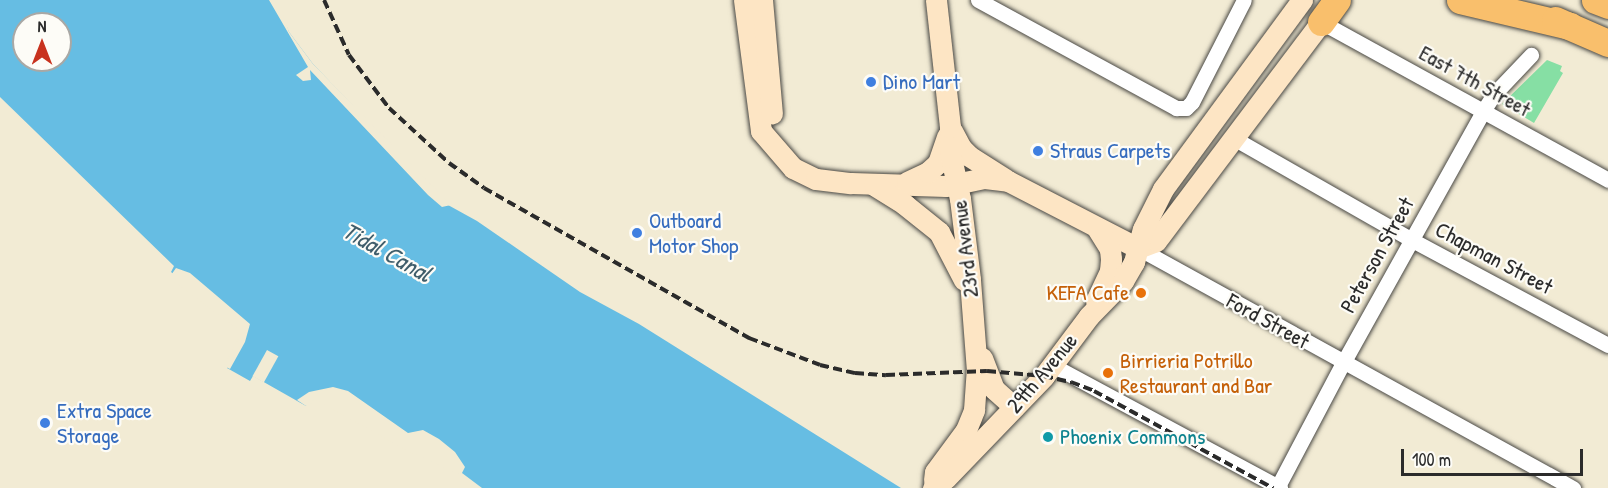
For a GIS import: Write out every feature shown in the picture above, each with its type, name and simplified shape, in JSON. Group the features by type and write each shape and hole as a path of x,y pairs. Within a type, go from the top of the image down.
{"highway":[{"path":"1321,22 1337,0"},
{"path":"1460,0 1570,26"},
{"path":"1510,0 1607,45"},
{"path":"1595,0 1608,5"}],"main road":[{"name":"Ford Street","path":"744,0 761,131 776,144 794,168 816,179 874,185 957,184 985,178 1008,181 1138,248"},
{"path":"762,0 776,144"},
{"name":"23rd Avenue","path":"933,488 935,472 966,430 974,410 977,371 976,340 957,184 951,158 950,127 936,0"},
{"name":"29th Avenue","path":"933,488 1014,408 1052,365 1089,316 1123,281 1134,262 1143,229 1163,189 1302,0"},
{"path":"1138,248 1156,241 1321,22"},
{"path":"950,127 961,148 969,156 1008,181"},
{"path":"906,183 928,172 938,163 950,127"},
{"path":"874,185 939,232 970,294"},
{"path":"1089,316 1110,271 1111,259 1110,249 1096,228"},
{"path":"976,340 994,389 1014,408"}],"street":[{"path":"978,0 1176,108 1186,108 1192,102 1244,0"},
{"name":"East 7th Street","path":"1321,22 1608,180"},
{"name":"Peterson Street","path":"1275,488 1342,363 1494,94 1532,55"},
{"name":"Chapman Street","path":"1235,139 1412,240 1608,345"},
{"name":"Ford Street","path":"1138,248 1342,363 1572,488"},
{"path":"1052,365 1082,382 1091,393 1275,488"}],"green space":[{"path":"1547,60 1562,66 1560,71 1563,73 1534,123 1502,104"}],"water":[{"name":"Tidal Canal","path":"0,0 276,0 289,32 313,64 448,205 477,221 580,292 639,324 901,488 482,488 458,470 313,396 306,406 253,376 250,381 227,368 245,330 171,272 174,266 0,97"}],"pier":[{"path":"269,0 279,0 289,32 313,64 451,205 442,207 428,195 310,70 311,80 303,81 296,75 308,67"},
{"path":"176,268 190,273 250,324 245,342 230,369 224,366 242,332 169,278"},
{"path":"267,350 278,356 264,383 252,376"},
{"path":"333,387 348,391 408,433 423,430 439,439 455,452 465,467 461,475 408,451 314,399 310,405 306,406 297,400 309,392"}],"railway":[{"path":"324,0 349,55 389,108 449,163 484,188 749,338 820,365 855,373 886,375 987,371 1044,376 1071,382 1094,391 1273,488"}],"place":[{"name":"Dino Mart","path":"871,82"},
{"name":"Straus Carpets","path":"1038,151"},
{"name":"Outboard Motor Shop","path":"637,233"},
{"name":"KEFA Cafe","path":"1141,293"},
{"name":"Birrieria Potrillo Restaurant and Bar","path":"1108,373"},
{"name":"Extra Space Storage","path":"45,423"},
{"name":"Phoenix Commons","path":"1048,437"}]}
